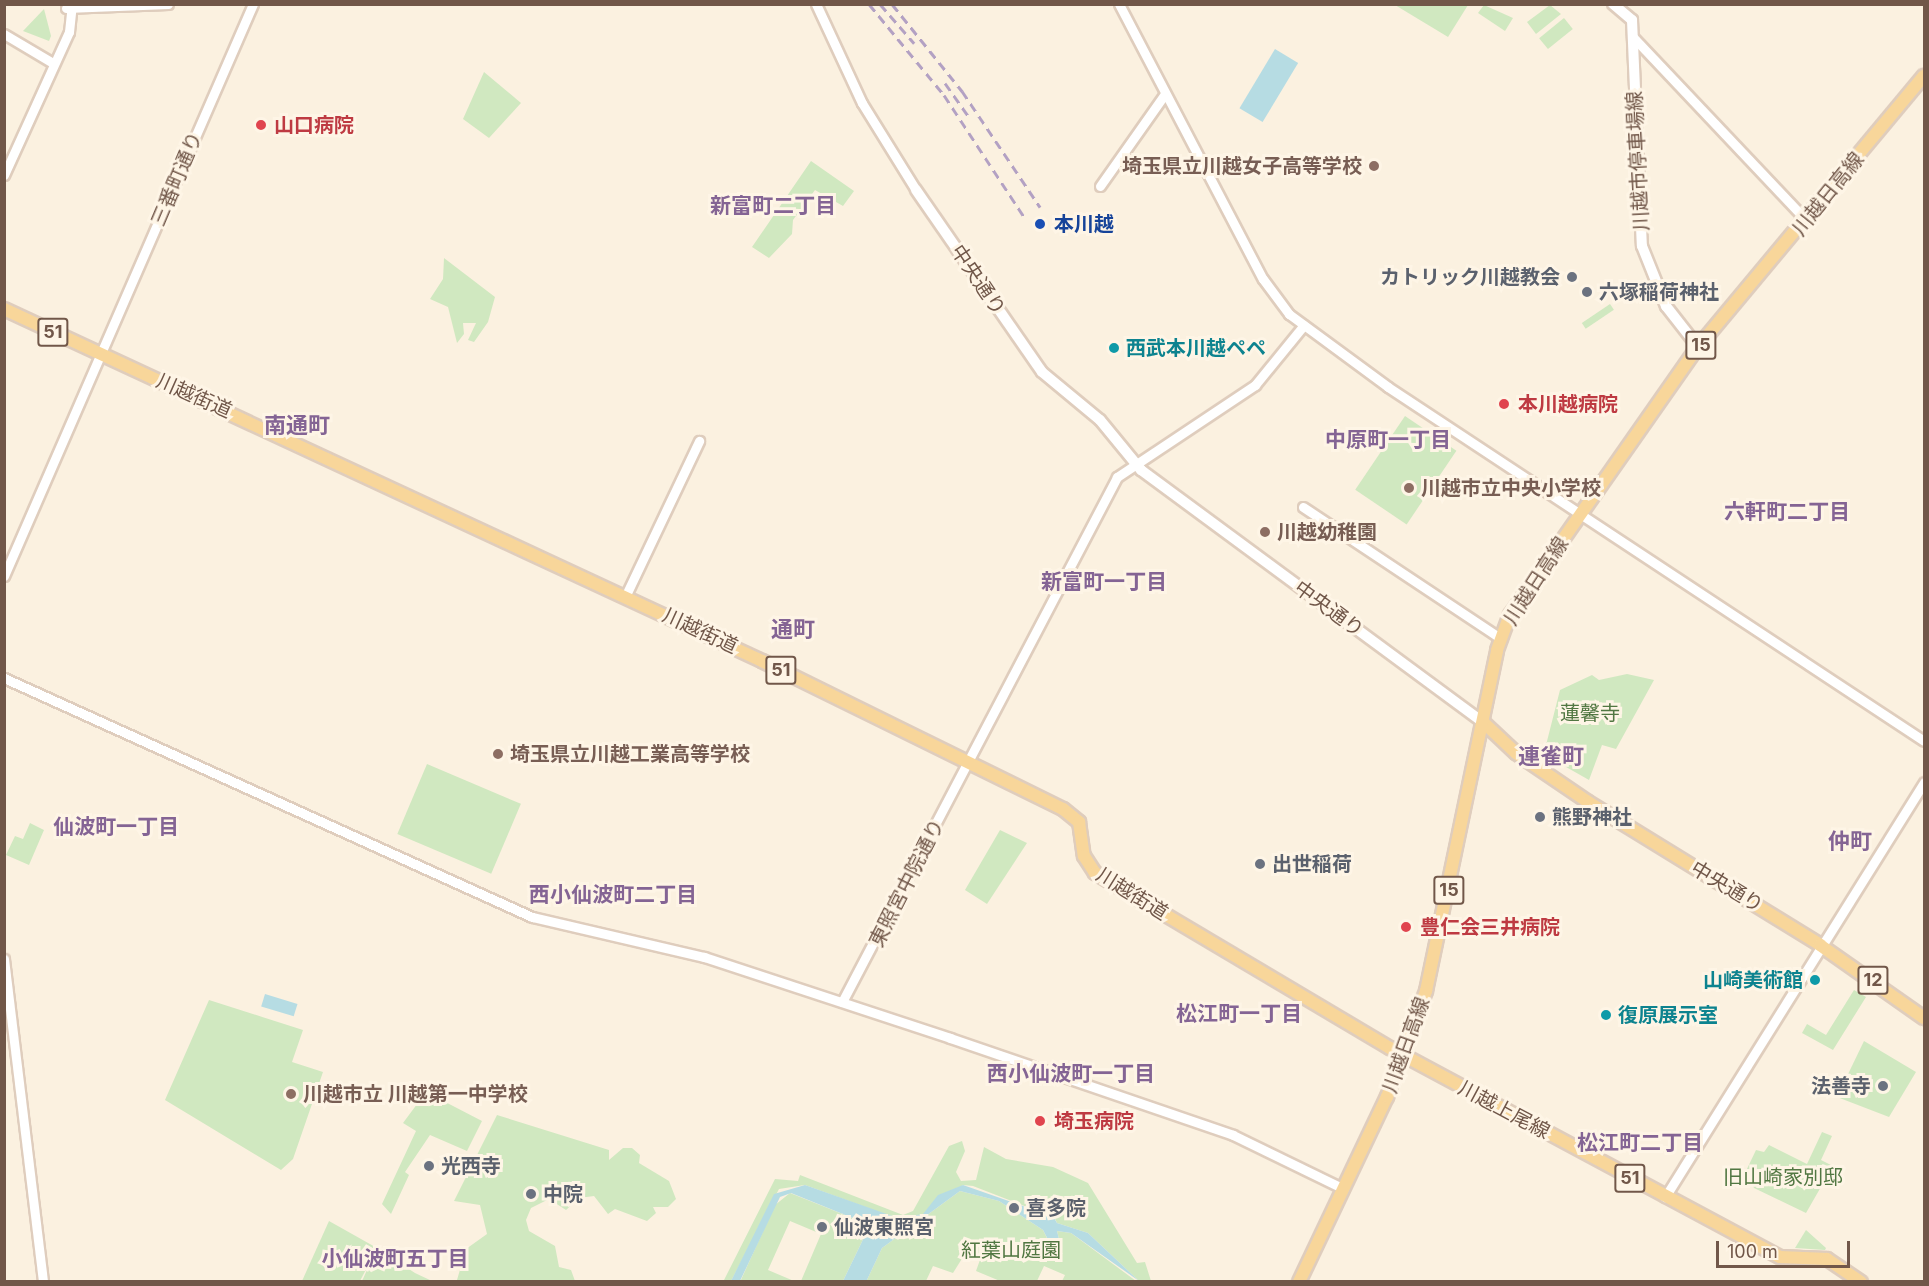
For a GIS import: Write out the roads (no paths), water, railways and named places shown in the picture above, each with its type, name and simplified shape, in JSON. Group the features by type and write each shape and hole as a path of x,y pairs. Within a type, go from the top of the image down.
{"main road":[{"name":"川越市停車場線","path":"1613,4 1632,20 1639,232 1666,306 1698,347"},
{"name":"川越日高線","path":"1299,1281 1344,1189 1403,1056 1441,929 1500,638 1517,604 1698,347 1807,221 1924,76"},
{"name":"中央通り","path":"916,190 1042,372 1100,420 1133,462 1483,722 1516,753 1588,802 1820,945"},
{"name":"川越街道","path":"4,309 625,597 968,761 1072,815 1095,873 1403,1056"},
{"name":"12","path":"1820,945 1924,1018"},
{"name":"川越上尾線","path":"1403,1056 1780,1257 1827,1259 1861,1281"}],"street":[{"path":"4,175 72,25 69,6 168,4"},
{"name":"三番町通り","path":"4,576 253,4"},
{"path":"816,4 862,103 916,190"},
{"path":"1119,4 1263,279 1304,325 1580,515 1924,741"},
{"path":"4,34 53,63"},
{"path":"1633,37 1807,221"},
{"path":"1100,186 1165,94"},
{"name":"東照宮中院通り","path":"842,1002 1117,477 1133,462 1254,385 1304,325"},
{"path":"625,597 699,441"},
{"path":"1304,507 1500,638"},
{"path":"4,678 532,917 704,957 842,1002 1233,1135 1344,1189"},
{"path":"1665,1197 1820,945 1924,782"},
{"path":"4,959 9,1020 43,1281"}],"water":[{"path":"1275,49 1298,63 1263,122 1239,108"},
{"path":"265,994 298,1004 294,1016 261,1006"},
{"path":"805,1185 898,1218 923,1214 938,1195 963,1185 1040,1212 1047,1206 1057,1223 1088,1233 1139,1281 1071,1233 1057,1231 1061,1247 1055,1253 1043,1230 999,1201 960,1191 882,1248 866,1282 843,1281 870,1225 791,1193 780,1197 740,1281 731,1281 774,1194"}],"railway":[{"path":"869,4 944,95 1024,217"},
{"path":"880,4 914,43"},
{"path":"892,4 962,91 1040,207"},
{"path":"945,83 969,117"}],"place":[{"name":"山口病院","path":"261,125"},
{"name":"埼玉県立川越女子高等学校","path":"1374,166"},
{"name":"本川越","path":"1040,224"},
{"name":"カトリック川越教会","path":"1572,277"},
{"name":"六塚稲荷神社","path":"1587,292"},
{"name":"西武本川越ペペ","path":"1114,348"},
{"name":"本川越病院","path":"1504,404"},
{"name":"川越市立中央小学校","path":"1409,488"},
{"name":"川越幼稚園","path":"1265,532"},
{"name":"埼玉県立川越工業高等学校","path":"498,754"},
{"name":"熊野神社","path":"1540,817"},
{"name":"出世稲荷","path":"1260,864"},
{"name":"豊仁会三井病院","path":"1406,927"},
{"name":"山崎美術館","path":"1815,980"},
{"name":"復原展示室","path":"1606,1015"},
{"name":"法善寺","path":"1883,1086"},
{"name":"川越市立 川越第一中学校","path":"291,1094"},
{"name":"埼玉病院","path":"1040,1121"},
{"name":"光西寺","path":"429,1166"},
{"name":"中院","path":"531,1194"},
{"name":"喜多院","path":"1014,1208"},
{"name":"仙波東照宮","path":"822,1227"}],"district":[{"name":"新富町二丁目","path":"773,206"},
{"name":"南通町","path":"297,426"},
{"name":"中原町一丁目","path":"1388,440"},
{"name":"六軒町二丁目","path":"1787,512"},
{"name":"新富町一丁目","path":"1104,582"},
{"name":"通町","path":"793,630"},
{"name":"連雀町","path":"1551,757"},
{"name":"仙波町一丁目","path":"116,827"},
{"name":"仲町","path":"1850,842"},
{"name":"西小仙波町二丁目","path":"613,895"},
{"name":"松江町一丁目","path":"1239,1014"},
{"name":"西小仙波町一丁目","path":"1071,1074"},
{"name":"松江町二丁目","path":"1640,1143"},
{"name":"小仙波町五丁目","path":"395,1259"}],"park label":[{"name":"蓮馨寺","path":"1590,713"},
{"name":"旧山崎家別邸","path":"1783,1177"},
{"name":"紅葉山庭園","path":"1011,1250"}]}
